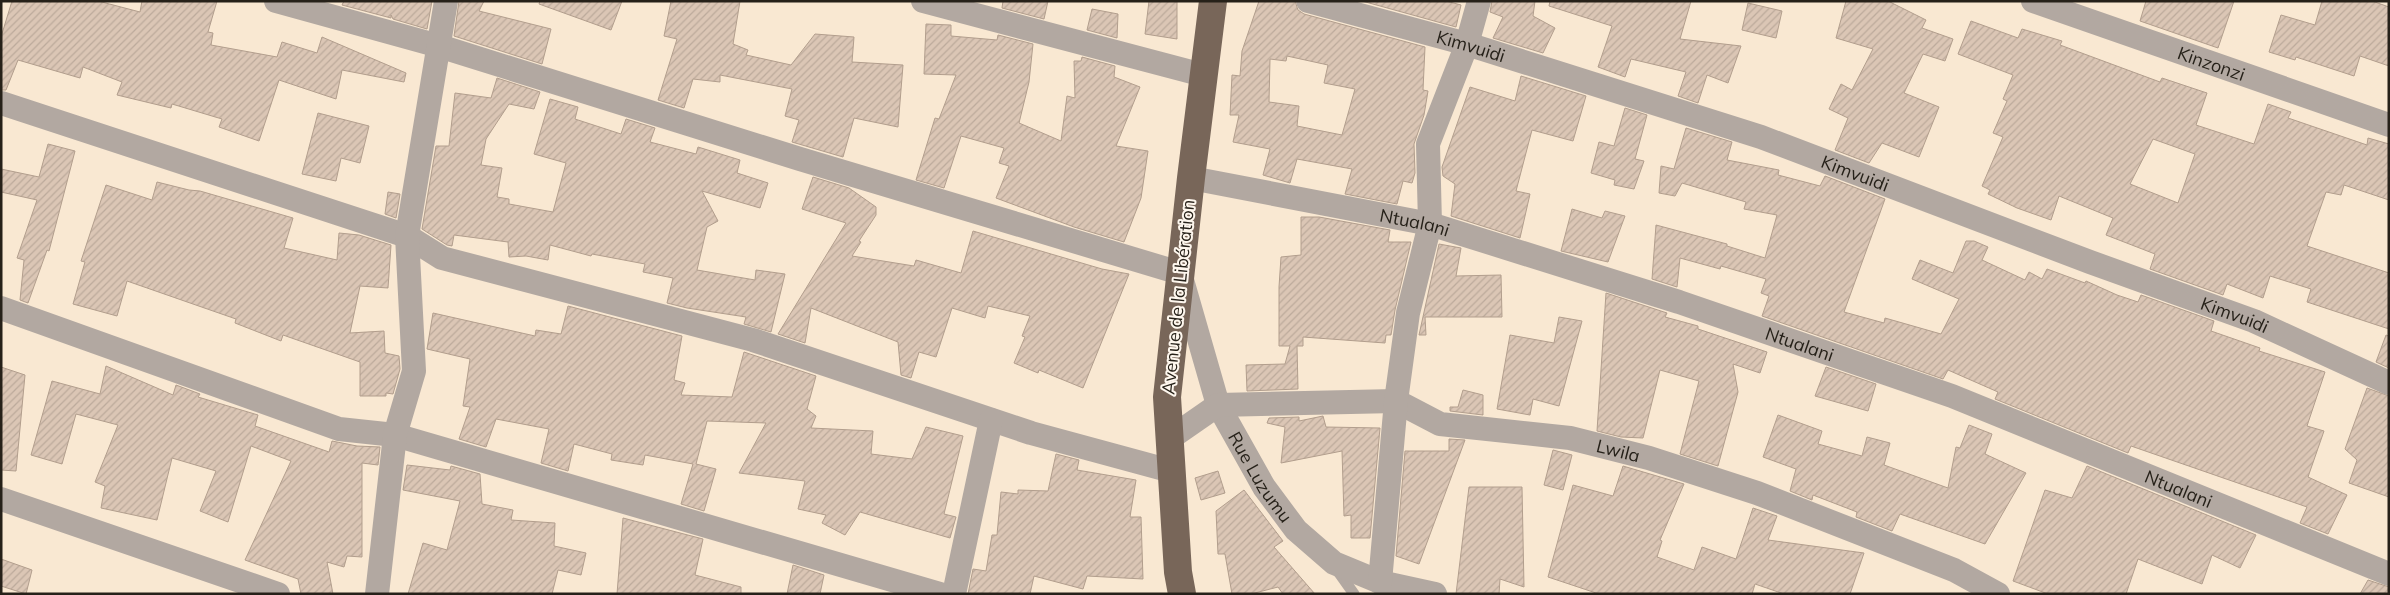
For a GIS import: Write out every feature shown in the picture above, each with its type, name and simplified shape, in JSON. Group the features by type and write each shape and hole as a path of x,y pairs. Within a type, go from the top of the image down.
{"highway":[{"name":"Avenue de la Libération","path":"1182,594 1171,471 1167,398 1190,178 1212,1"}],"street":[{"path":"276,1 439,46 800,159 1180,273"},
{"path":"377,594 395,435 414,371 407,236 446,1"},
{"path":"922,1 1203,75"},
{"name":"Kimvuidi","path":"1308,1 1467,44 1760,137 2090,262 2254,321 2389,383"},
{"path":"1380,582 1396,401 1408,313 1430,224 1428,144 1467,44 1479,1"},
{"name":"Kinzonzi","path":"2033,1 2389,125"},
{"path":"1,103 407,236 442,258 753,340 1031,433 1171,471"},
{"name":"Ntualani","path":"1190,178 1430,224 1679,302 1952,396 2389,574"},
{"name":"Rue Luzumu","path":"1180,273 1218,405 1264,487 1296,530 1334,563 1380,582 1436,594"},
{"path":"1,308 339,429 395,435 940,594"},
{"name":"Lwila","path":"1218,405 1396,401 1440,424 1570,438 1649,458 1758,494 1954,570 1998,594"},
{"path":"1169,438 1218,405"},
{"path":"954,594 991,420"},
{"path":"1,499 278,594"}],"lane":[{"path":"1329,558 1354,594"}],"building":[{"path":"12,1 98,1 140,12 142,1 217,1 208,32 213,33 211,45 277,57 282,42 317,53 322,37 406,73 404,82 342,70 336,99 279,80 259,141 219,127 222,119 172,104 171,108 117,95 122,82 83,67 80,78 18,60 6,90 1,90 1,37"},
{"path":"344,1 432,1 427,29 393,19 391,15 391,18 342,5"},
{"path":"459,1 484,1 479,11 551,29 542,64 454,36"},
{"path":"540,1 622,1 611,30 539,4"},
{"path":"671,1 740,1 733,44 748,50 746,55 791,65 815,34 854,37 852,62 903,65 898,127 854,118 843,157 792,142 799,120 785,116 792,89 720,75 720,82 693,79 684,108 658,100 677,39 664,36"},
{"path":"1003,1 1048,1 1044,19 1002,8"},
{"path":"1149,1 1177,1 1177,39 1145,34"},
{"path":"1259,1 1295,1 1298,10 1304,14 1425,47 1423,90 1428,91 1424,115 1414,144 1415,173 1412,183 1403,181 1397,204 1345,194 1352,169 1297,159 1290,183 1263,175 1270,149 1233,142 1239,115 1230,115 1232,75 1240,76 1242,51","holes":["1287,56 1328,65 1324,83 1355,89 1342,135 1297,126 1299,106 1269,102 1270,59 1286,61"]},
{"path":"1362,1 1446,1 1461,5 1456,27"},
{"path":"1492,1 1535,1 1533,16 1555,28 1543,53 1493,38 1503,17 1490,12"},
{"path":"1550,1 1691,1 1680,39 1741,46 1728,83 1707,75 1698,103 1678,96 1686,72 1631,59 1625,77 1598,67 1612,26 1549,6"},
{"path":"1846,1 1888,1 1926,20 1922,28 1953,39 1945,61 1923,54 1904,93 1939,107 1919,157 1882,143 1869,163 1835,150 1848,118 1829,109 1841,84 1852,90 1873,49 1836,38"},
{"path":"2146,1 2234,1 2218,48 2140,21"},
{"path":"2322,1 2372,1 2389,7 2389,66 2360,56 2354,76 2296,57 2295,60 2269,52 2281,15 2315,25"},
{"path":"1748,3 1782,11 1776,38 1742,30"},
{"path":"1092,9 1118,14 1117,38 1087,30"},
{"path":"1971,21 2018,38 2022,29 2062,41 2060,45 2160,82 2162,78 2207,93 2196,125 2254,144 2268,104 2291,112 2288,118 2367,145 2368,138 2389,144 2389,200 2344,185 2341,195 2326,192 2307,246 2389,273 2389,329 2307,302 2311,289 2270,276 2263,298 2227,284 2223,295 2150,269 2155,254 2106,235 2113,218 2059,196 2051,220 2017,208 1988,194 1990,190 1982,186 2003,137 1993,133 2007,101 2003,99 2013,75 1958,54","holes":["2153,139 2195,154 2178,203 2130,184"]},
{"path":"926,24 951,25 951,36 997,40 998,35 1033,44 1029,82 1019,123 1061,141 1067,96 1075,98 1074,61 1081,61 1082,57 1115,66 1114,77 1140,87 1116,146 1148,151 1141,198 1124,242 1074,227 996,198 1009,166 999,163 1004,148 961,136 944,188 916,180 935,118 939,119 956,75 924,74"},
{"path":"1521,76 1586,96 1573,141 1532,130 1516,191 1530,194 1520,238 1451,216 1455,184 1443,176 1442,167 1470,87 1515,101"},
{"path":"497,78 540,92 534,109 509,104 486,139 481,165 502,168 497,197 509,199 509,204 553,212 566,163 534,154 550,99 578,107 575,119 621,134 626,119 655,128 650,142 696,154 698,147 740,160 737,173 768,183 760,208 702,191 718,221 707,227 697,270 755,280 756,270 785,274 771,332 744,324 746,317 667,303 673,278 643,272 645,264 592,254 591,256 550,245 548,260 526,256 509,257 508,242 454,235 452,246 447,245 422,229 436,146 449,146 455,93 491,98"},
{"path":"1625,108 1647,115 1635,159 1644,161 1634,189 1614,185 1615,180 1591,173 1599,142 1614,146"},
{"path":"318,113 369,126 360,163 341,158 336,181 302,174"},
{"path":"1686,128 1732,142 1727,160 1779,170 1778,175 1820,186 1825,176 1885,199 1844,312 1884,323 1885,318 1941,334 1959,299 1912,279 1920,260 1953,273 1966,241 1974,241 1988,247 1982,260 2025,280 2029,272 2042,279 2047,269 2085,283 2086,281 2138,302 2141,295 2214,321 2211,331 2260,348 2259,351 2325,372 2307,426 2324,431 2308,477 2347,495 2328,534 2300,523 2307,507 2131,446 2128,453 1995,399 1998,392 1948,370 1943,379 1762,316 1769,296 1761,293 1766,279 1721,266 1720,269 1680,258 1677,287 1652,279 1656,225 1727,244 1727,246 1765,258 1777,215 1744,209 1746,202 1682,183 1675,196 1659,193 1661,166 1674,169"},
{"path":"48,144 75,151 49,251 47,250 28,303 20,300 24,260 17,258 37,200 1,192 1,169 39,177"},
{"path":"813,177 849,188 876,207 876,215 859,241 861,242 852,256 914,266 916,260 961,273 973,231 1102,269 1129,274 1083,388 1039,370 1038,373 1014,363 1025,337 1022,336 1030,316 988,306 985,318 952,308 936,357 919,352 911,378 901,375 898,342 811,308 805,343 778,334 846,223 802,209"},
{"path":"157,182 200,191 293,218 284,248 337,260 339,233 359,235 391,245 388,288 360,286 350,333 384,331 385,353 399,356 400,369 393,394 386,393 386,396 360,396 360,362 283,335 281,341 235,323 236,319 127,281 117,316 73,304 85,262 81,261 106,185 152,200"},
{"path":"388,192 400,194 396,218 385,214"},
{"path":"1572,209 1602,218 1605,211 1625,216 1608,262 1561,251"},
{"path":"1301,217 1319,217 1390,230 1388,242 1411,242 1391,335 1386,335 1385,343 1303,337 1303,346 1297,346 1298,389 1247,391 1246,365 1285,364 1290,346 1279,346 1281,257 1301,255"},
{"path":"1439,244 1461,248 1456,276 1501,275 1502,317 1425,317 1426,335 1419,335"},
{"path":"1606,293 1667,313 1665,317 1698,326 1698,329 1767,352 1760,373 1733,364 1738,392 1718,466 1680,454 1699,381 1660,370 1643,438 1621,437 1597,431"},
{"path":"568,306 682,336 674,380 685,383 681,395 732,397 744,352 816,376 807,409 816,416 811,428 873,431 871,454 912,459 926,427 963,436 944,514 956,517 950,538 860,512 845,535 822,523 826,515 798,509 805,481 739,473 766,423 707,421 696,464 716,469 704,511 681,504 693,464 645,455 643,465 611,460 612,454 574,444 568,471 541,463 549,429 496,419 486,447 459,439 470,407 463,406 470,359 427,349 433,313 535,336 536,330 561,334"},
{"path":"1559,317 1582,321 1559,406 1533,399 1530,415 1497,409 1510,335 1554,343"},
{"path":"2386,335 2389,336 2389,368 2376,362"},
{"path":"106,366 173,395 176,385 200,394 198,397 258,415 255,426 329,452 332,441 357,446 380,447 378,465 362,463 362,557 347,556 344,567 327,562 333,594 301,594 298,579 245,560 291,461 251,446 228,522 200,511 216,471 172,458 157,520 101,508 105,486 95,482 118,425 76,414 62,464 31,455 52,381 100,394"},
{"path":"1,367 25,375 16,471 1,470"},
{"path":"1826,367 1876,384 1868,411 1815,396"},
{"path":"2367,388 2389,396 2389,497 2349,483 2357,460 2345,449"},
{"path":"1463,390 1483,395 1483,415 1450,411 1450,407 1458,407"},
{"path":"1778,415 1822,431 1818,444 1862,456 1867,437 1890,443 1884,465 1948,488 1956,447 1960,448 1969,425 1992,434 1985,454 2026,473 1985,544 1900,514 1892,531 1856,517 1857,512 1813,495 1812,500 1790,491 1796,469 1763,457"},
{"path":"1323,416 1326,427 1380,428 1370,538 1351,538 1351,515 1344,516 1342,451 1281,463 1285,427 1267,423 1269,418 1299,417 1299,421"},
{"path":"1449,439 1465,440 1419,564 1396,556 1405,451 1449,451"},
{"path":"1553,450 1572,455 1563,490 1544,485"},
{"path":"1056,454 1079,460 1077,470 1136,480 1130,517 1141,517 1143,579 1087,576 1083,589 1034,576 1030,594 968,594 973,569 986,571 992,535 997,535 1001,492 1018,494 1018,490 1048,491"},
{"path":"407,465 450,470 451,466 480,474 482,504 513,510 511,520 555,523 554,546 586,553 581,575 558,570 552,594 408,594 423,543 447,550 460,501 403,490"},
{"path":"1623,466 1684,484 1660,540 1662,541 1657,557 1694,570 1702,547 1736,559 1753,508 1777,516 1768,540 1864,553 1850,594 1784,594 1755,584 1752,594 1599,594 1548,577 1573,485 1613,496"},
{"path":"2087,466 2256,535 2240,568 2212,555 2202,584 2138,559 2126,594 2048,594 2013,581 2045,490 2072,498"},
{"path":"1218,471 1225,493 1201,500 1195,478"},
{"path":"1469,487 1522,487 1524,587 1500,579 1499,594 1456,594"},
{"path":"1244,490 1283,541 1274,547 1315,594 1283,594 1278,587 1251,594 1232,594 1225,554 1218,554 1216,511"},
{"path":"623,518 703,539 695,575 741,587 741,594 617,594"},
{"path":"1,559 32,570 26,594 1,586"},
{"path":"793,565 824,575 820,594 787,594"},
{"path":"2368,580 2389,587 2389,594 2360,594"}]}
